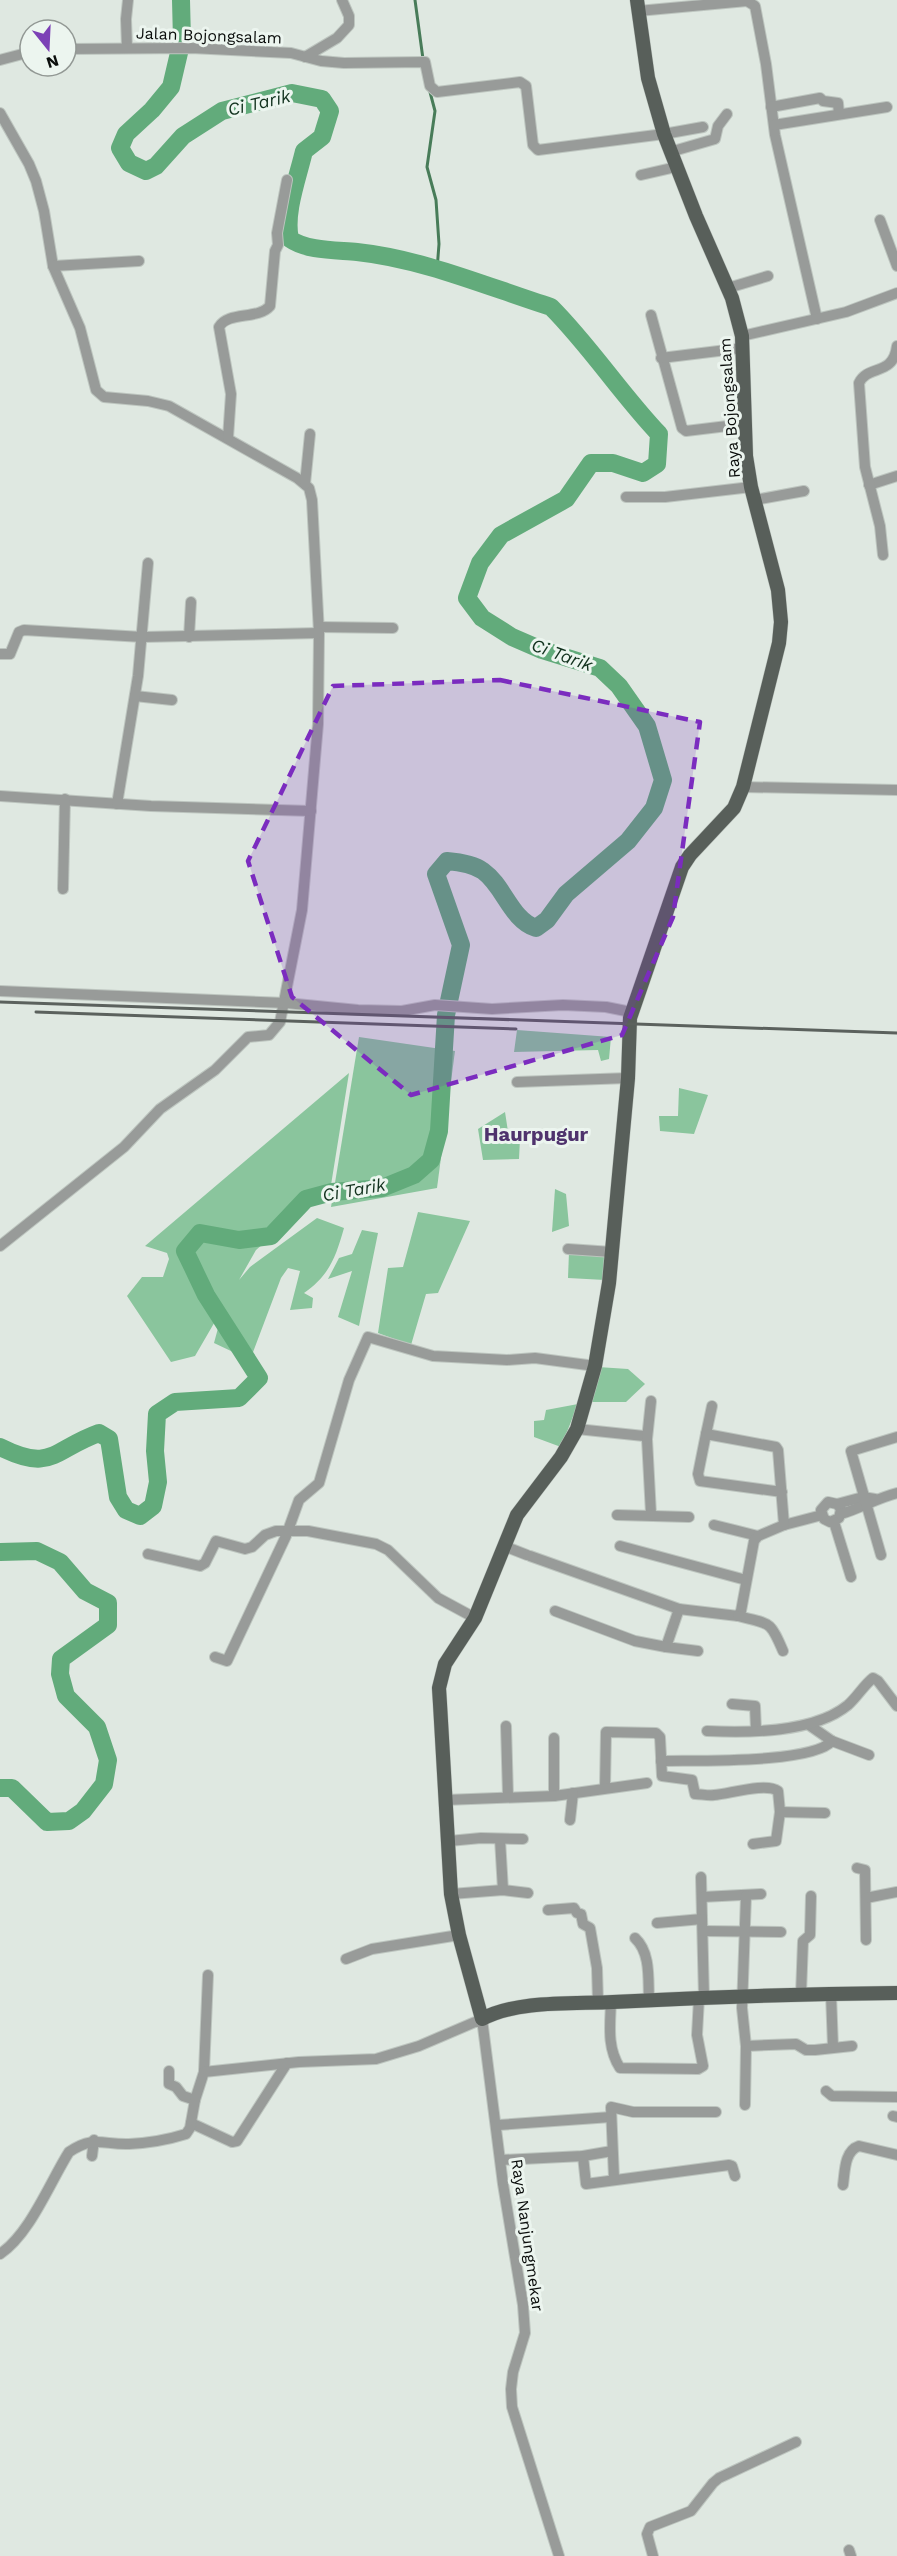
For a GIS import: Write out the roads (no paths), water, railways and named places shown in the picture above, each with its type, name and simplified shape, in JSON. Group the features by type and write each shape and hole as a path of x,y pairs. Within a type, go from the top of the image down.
{"main road":[{"name":"Raya Bojongsalam","path":"445,1664 475,1618 516,1515 561,1457 577,1429 595,1366 609,1283 628,1078 631,1012 682,867 690,855 734,808 743,787 779,643 781,622 775,574 753,493 744,424 742,342 728,288 664,134 648,78 637,6"},
{"name":"Raya Nanjungmekar","path":"445,1664 439,1688 451,1894 478,2020"},
{"path":"478,2020 493,2013 518,2007 743,1996 897,1993"}],"street":[{"path":"127,48 128,0"},
{"path":"305,57 337,38 349,25 349,16 342,0"},
{"path":"637,6 747,1 753,3 766,64 774,125 818,320"},
{"name":"Jalan Bojongsalam","path":"78,49 191,48 291,53 344,63 422,62 430,86 437,92 514,81 525,83 533,145 538,150 664,134"},
{"path":"0,60 18,55"},
{"path":"771,107 820,98 823,101 838,103 839,114"},
{"path":"774,125 887,107"},
{"path":"0,113 36,181 44,211 53,266 80,328 93,384 100,395 116,399 160,403 228,438 305,484"},
{"path":"670,152 715,139 718,126 727,114"},
{"path":"664,134 703,127"},
{"path":"641,175 676,167"},
{"path":"228,438 231,394 219,327 226,320 265,311 270,306 275,251 278,244 277,233 287,180"},
{"path":"880,220 897,266"},
{"path":"53,266 139,261"},
{"path":"728,288 768,276"},
{"path":"661,358 742,342 846,312 897,293"},
{"path":"651,315 661,358 683,430 744,424"},
{"path":"883,555 882,534 869,484 860,418 859,383 862,377 890,364 897,346"},
{"path":"0,1246 124,1147 160,1109 215,1070 248,1037 269,1035 274,1032 280,1022 302,910 318,724 319,630 312,500 305,484 310,434"},
{"path":"869,484 897,476"},
{"path":"626,496 654,498 804,491"},
{"path":"117,804 135,696 148,563"},
{"path":"189,637 191,602"},
{"path":"0,654 10,654 19,632 24,630 142,637 189,637 393,628"},
{"path":"135,696 172,700"},
{"path":"743,787 897,790"},
{"path":"0,796 117,804 311,811"},
{"path":"63,889 65,799"},
{"path":"0,991 285,1003 358,1010 402,1011 435,1005 492,1009 542,1005 606,1007 631,1012"},
{"path":"517,1082 628,1078"},
{"path":"568,1249 612,1252"},
{"path":"215,1657 227,1661 288,1531 299,1500 319,1483 349,1380 368,1337 433,1356 507,1360 535,1358 595,1366"},
{"path":"651,1401 647,1439 651,1514"},
{"path":"712,1406 698,1474 700,1481 782,1492"},
{"path":"577,1429 647,1439"},
{"path":"706,1434 776,1447 784,1525"},
{"path":"880,1555 851,1451 897,1437"},
{"path":"822,1515 827,1521 837,1513 864,1502 897,1493"},
{"path":"822,1515 825,1504 831,1502 837,1513 851,1578"},
{"path":"617,1515 651,1514 689,1517"},
{"path":"738,1616 741,1611 752,1545 758,1536 784,1525 822,1515"},
{"path":"714,1525 758,1536"},
{"path":"148,1554 200,1566 205,1563 216,1541 245,1549 270,1533 288,1531 329,1534 384,1547 438,1598 475,1618"},
{"path":"504,1546 679,1609 738,1616 768,1623 783,1650"},
{"path":"620,1546 746,1580"},
{"path":"666,1647 679,1609"},
{"path":"555,1611 635,1641 698,1651"},
{"path":"707,1731 756,1730 808,1725 846,1706 871,1679 879,1681 897,1706"},
{"path":"732,1704 755,1706 756,1730"},
{"path":"808,1725 832,1741 869,1755"},
{"path":"506,1726 508,1796"},
{"path":"605,1788 606,1732 659,1734 662,1776 692,1780 693,1793 715,1796 725,1792 774,1788 778,1791 780,1812 776,1841 753,1844"},
{"path":"554,1738 554,1796"},
{"path":"661,1761 741,1761 819,1749 832,1741"},
{"path":"676,1779 677,1761"},
{"path":"446,1800 554,1796 647,1783"},
{"path":"570,1820 573,1793"},
{"path":"780,1812 825,1813"},
{"path":"500,1839 503,1890"},
{"path":"449,1841 523,1839"},
{"path":"857,1868 864,1870 866,1940"},
{"path":"548,1910 574,1908 577,1913 581,1914 583,1924 590,1928 610,2043 620,2068 698,2069 703,2066 698,2035 702,1998 701,1877"},
{"path":"451,1894 503,1890 528,1893"},
{"path":"866,1898 897,1892"},
{"path":"702,1896 761,1894"},
{"path":"745,2105 746,2046 743,1996 746,1896"},
{"path":"801,1994 803,1941 810,1935 811,1896"},
{"path":"657,1923 781,1932"},
{"path":"346,1959 372,1950 459,1935"},
{"path":"635,1938 642,1946 646,1958 649,2000"},
{"path":"0,2254 18,2235 42,2202 69,2152 94,2140 126,2144 164,2141 186,2134 204,2072 208,1975"},
{"path":"831,1994 833,2047"},
{"path":"204,2072 287,2063 376,2059 393,2055 478,2020"},
{"name":"Raya Nanjungmekar","path":"478,2020 498,2126 501,2160 524,2305 525,2333 513,2372 512,2407 559,2556"},
{"path":"746,2046 796,2044 806,2050 852,2046"},
{"path":"191,2123 232,2142 237,2141 287,2063"},
{"path":"169,2071 169,2084 176,2087 183,2096 195,2100"},
{"path":"826,2091 832,2096 897,2097"},
{"path":"614,2178 610,2117 612,2107 633,2112 716,2112"},
{"path":"498,2126 559,2119 610,2117"},
{"path":"92,2157 94,2140"},
{"path":"843,2185 847,2157 853,2148 858,2146 897,2155"},
{"path":"501,2160 583,2156 612,2151"},
{"path":"583,2156 584,2183 729,2165 732,2166 735,2176"},
{"path":"653,2556 647,2534 650,2527 691,2511 719,2478 796,2442"}],"waterway":[{"name":"Ci Tarik","path":"0,1447 17,1455 42,1458 99,1433 109,1439 118,1497 126,1510 140,1516 153,1506 158,1482 155,1451 157,1414 175,1402 239,1398 259,1378 206,1295 185,1251 200,1233 239,1240 271,1236 306,1199 332,1192 382,1188 414,1175 431,1160 439,1131 446,1015 461,945 436,874 447,861 466,864 483,871 497,885 520,918 536,928 547,920 566,894 628,841 654,808 663,780 647,726 619,686 600,668 542,650 512,637 482,618 467,598 480,563 501,535 566,499 591,463 613,463 643,473 657,464 659,434 551,307 431,267 382,256 313,248 290,239 290,207 304,151 322,137 330,111 322,99 292,93 222,111 183,136 156,166 146,171 129,163 120,148 126,134 152,110 171,87 182,40 181,0"},
{"path":"415,0 423,59"},
{"path":"430,92 435,111 427,167 436,200 439,244 437,270"},
{"name":"Ci Tarik","path":"0,1552 37,1551 60,1562 85,1591 108,1603 108,1625 61,1659 60,1674 66,1696 97,1727 108,1760 104,1784 83,1811 69,1821 47,1822 12,1788 0,1788"}],"railway":[{"path":"0,1002 897,1033"},
{"path":"36,1012 516,1029"}],"district":[{"name":"Haurpugur","path":"536,1134"}]}
